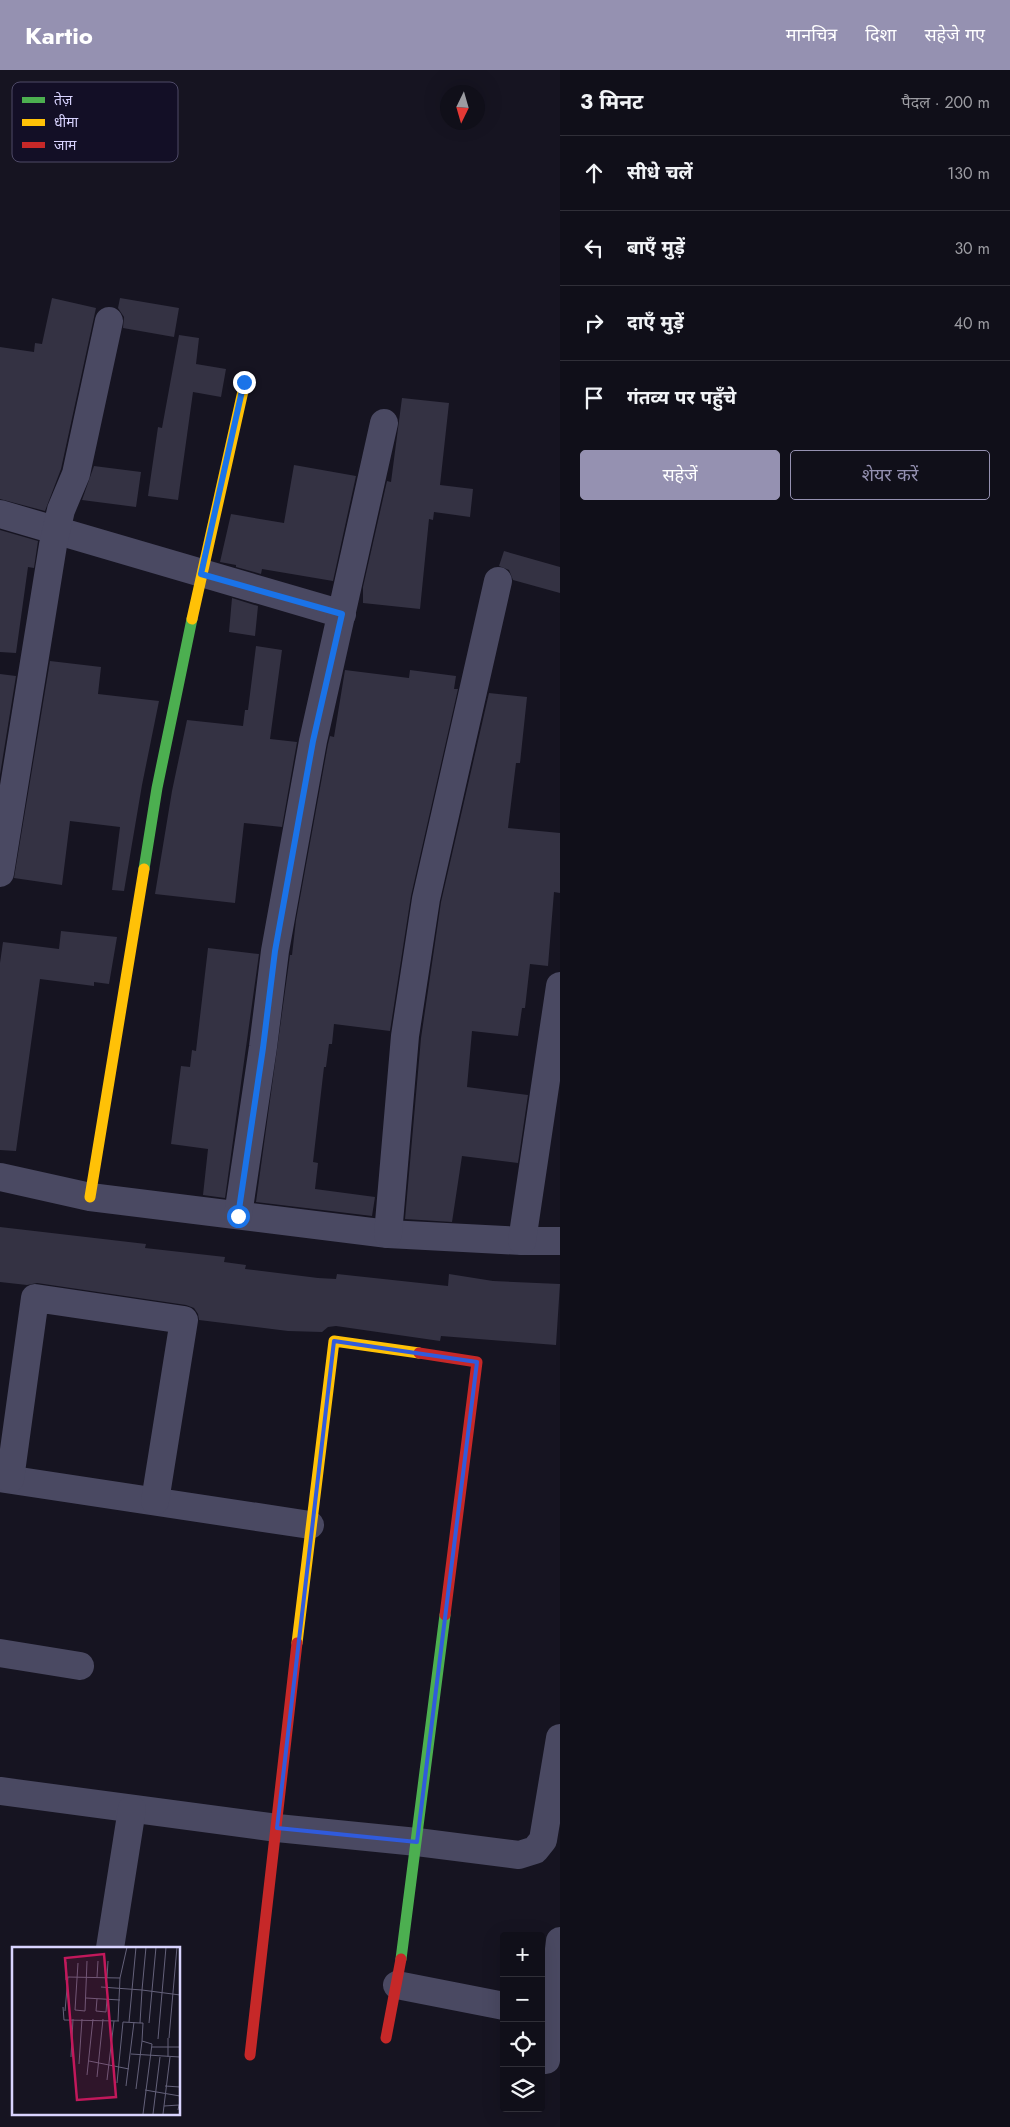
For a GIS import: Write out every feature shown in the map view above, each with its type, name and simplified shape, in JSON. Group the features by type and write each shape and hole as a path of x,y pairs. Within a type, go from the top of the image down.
{"street":[{"path":"0,873 56,532 61,510 76,474 109,320"},
{"path":"90,1197 157,788 201,574 244,382"},
{"path":"238,1216 263,1048 275,951 313,741 384,423"},
{"path":"0,514 56,532 342,614"},
{"path":"388,1234 405,1036 426,899 498,582"},
{"path":"522,1241 560,986"},
{"path":"0,1177 90,1197 388,1234 522,1241 560,1241"},
{"path":"155,1501 184,1320 35,1298 5,1478 310,1525"},
{"path":"250,2055 310,1525 334,1341 476,1362 417,1842 397,1985 386,2038"},
{"path":"0,1653 80,1666"},
{"path":"0,1792 277,1828 417,1842 519,1856 534,1850 543,1840 560,1738"},
{"path":"110,1947 132,1809"},
{"path":"546,2060 560,1941"},
{"path":"397,1985 500,2005"}],"highlighted area":[{"path":"334,1341 477,1362 417,1842 277,1828"}],"building":[{"path":"52,298 96,308 61,469 45,511 0,499 0,347 34,352 35,343 42,344"},
{"path":"120,298 179,308 174,337 123,328 124,317 118,308"},
{"path":"179,335 199,338 196,364 226,369 221,397 193,392 178,500 148,496 158,427 162,428"},
{"path":"402,398 449,403 440,485 473,489 470,517 434,512 433,520 429,519 420,609 363,603 363,587 387,481 391,482"},
{"path":"294,465 356,476 333,581 262,569 261,574 236,567 236,565 220,562 231,514 284,523"},
{"path":"94,466 141,472 136,507 82,500"},
{"path":"0,530 38,541 34,568 28,567 16,653 0,652"},
{"path":"504,551 560,567 560,593 513,580 509,570 499,566"},
{"path":"232,598 258,606 255,636 229,632"},
{"path":"256,646 282,650 270,739 297,742 282,827 244,823 235,903 155,894 172,791 187,720 243,726 245,710 248,710"},
{"path":"50,661 101,667 98,694 159,701 142,785 124,891 112,890 120,827 70,821 62,885 14,878"},
{"path":"345,670 409,678 410,670 456,676 454,689 458,689 411,896 390,1031 334,1024 332,1044 329,1044 326,1067 324,1067 313,1162 318,1163 315,1189 375,1197 372,1216 256,1202 290,955 292,955 296,920 328,744 330,736 334,737"},
{"path":"0,674 16,676 0,775"},
{"path":"489,693 527,697 520,763 516,763 508,828 560,833 560,893 554,892 548,966 530,964 525,1008 522,1008 518,1036 472,1031 467,1087 528,1095 518,1163 462,1156 452,1222 405,1219 421,1038 441,902"},
{"path":"61,931 117,937 109,984 94,982 94,986 40,979 16,1151 0,1150 0,963 3,942 59,949"},
{"path":"208,948 259,954 225,1198 203,1195 208,1149 171,1144 181,1066 190,1067 192,1050 196,1051"},
{"path":"0,1227 146,1244 145,1248 225,1257 224,1262 246,1265 245,1269 318,1278 336,1279 337,1274 448,1286 449,1274 493,1281 560,1284 556,1345 441,1336 440,1341 336,1326 328,1327 322,1332 288,1331 199,1320 194,1308 186,1305 37,1283 27,1285 0,1282"}],"traffic: fast":[{"path":"144,869 157,788 192,619"},
{"path":"401,1959 445,1615"}],"traffic: slow":[{"path":"192,619 245,382"},
{"path":"90,1197 144,869"},
{"path":"297,1643 334,1341 419,1353"}],"traffic: jam":[{"path":"419,1353 477,1362 445,1615"},
{"path":"250,2055 297,1643"},
{"path":"386,2038 401,1959"}],"route":[{"path":"238,1216 263,1048 275,951 313,741 342,614 201,574 244,382"}]}
